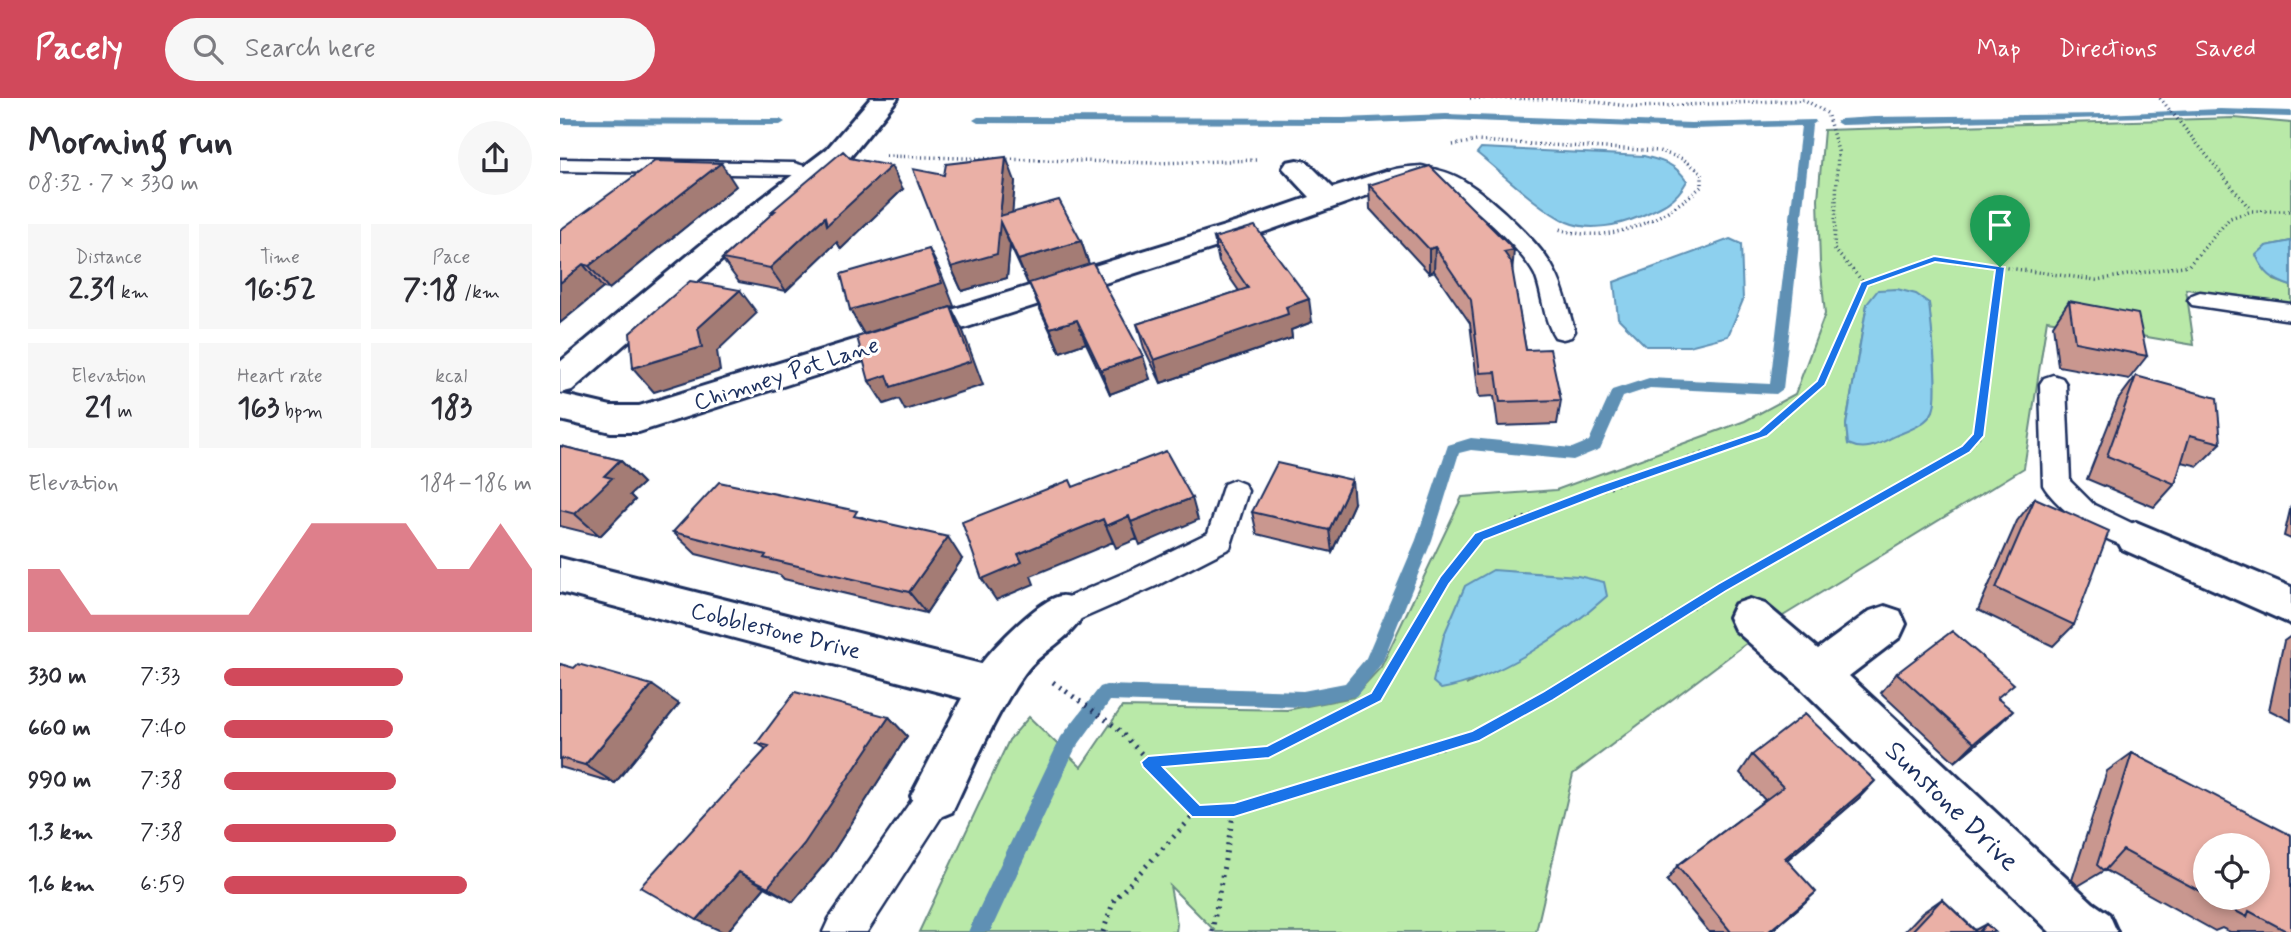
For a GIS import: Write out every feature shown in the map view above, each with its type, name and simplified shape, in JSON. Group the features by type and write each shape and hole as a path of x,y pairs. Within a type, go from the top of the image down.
{"street":[{"path":"560,381 713,250 838,155 885,98"},
{"path":"1297,168 1328,199"},
{"name":"Chimney Pot Lane","path":"560,407 611,419 639,419 1254,226 1386,179"},
{"path":"2136,538 2291,607"},
{"name":"Cobblestone Drive","path":"560,575 991,686"},
{"name":"Sunstone Drive","path":"1748,596 1817,675 2075,921 2091,932"},
{"path":"935,796 991,686 1011,657 1063,613"},
{"path":"1817,675 1885,624"}],"lane":[{"path":"560,165 794,169 814,175"},
{"path":"1386,179 1401,173 1423,172 1440,175 1460,186 1518,239 1541,265 1563,331"},
{"path":"2200,300 2291,312"},
{"path":"2053,384 2057,485 2084,513 2136,538"},
{"path":"1063,613 1220,540 1234,491"},
{"path":"842,932 935,796"}],"path":[{"path":"1470,98 1572,99 1636,107 1805,99 1827,113 1838,151 1835,249 1865,284"},
{"path":"2162,100 2250,209"},
{"path":"1447,146 1477,141 1659,151 1683,159 1702,173 1702,186 1686,202 1631,229 1596,234 1565,232 1555,227"},
{"path":"1456,145 1462,152"},
{"path":"838,155 1156,163 1263,160"},
{"path":"1148,762 1269,752 1376,697 1445,581 1479,536 1763,433 1821,383 1865,284 1934,259 2096,280 2189,265 2230,216 2250,209 2291,211"},
{"path":"1748,596 1966,449 1978,436 2000,267"},
{"path":"1103,932 1114,900 1197,812 1234,810 1475,737 1610,659 1711,594"},
{"path":"1049,679 1117,728 1197,812"},
{"path":"1212,932 1234,810"}],"green space":[{"path":"2234,118 2291,123 2291,241 2266,246 2274,280 2291,286 2291,305 2186,289 2194,345 2047,320 2024,468 1783,616 1573,774 1536,932 1216,932 1170,886 1176,932 919,932 1009,740 1029,717 1081,767 1122,707 1287,710 1353,697 1381,667 1462,497 1556,490 1745,421 1795,394 1825,314 1818,199 1824,130","holes":["1929,303 1935,371 1933,411 1848,444 1846,425 1867,304","1606,596 1557,634 1466,685"]}],"water":[{"path":"1481,148 1644,156 1674,167 1687,181 1673,198 1649,213 1614,224 1585,227 1567,222 1533,200 1477,153"},
{"path":"1730,239 1741,244 1743,300 1728,336 1689,346 1646,346 1618,318 1614,282"},
{"path":"2291,241 2291,286 2269,275 2256,255 2266,246"},
{"path":"1897,289 1916,294 1929,303 1935,375 1933,411 1921,424 1882,443 1871,447 1854,446 1848,444 1846,425 1867,304 1878,290"},
{"path":"1493,570 1578,576 1604,582 1607,596 1572,625 1529,653 1484,676 1441,689 1433,682 1444,635 1465,586"}],"building":[{"path":"843,151 850,158 891,166 827,225 825,217 770,268 722,259 775,211 772,211"},
{"path":"1006,157 1000,216 1059,200 1081,241 1018,260 1000,222 997,254 951,267 913,169 944,175 946,164"},
{"path":"655,161 721,163 589,266 583,264 560,283 560,230"},
{"path":"1430,166 1514,250 1504,252 1511,262 1526,350 1550,349 1561,400 1500,402 1496,372 1480,373 1471,300 1435,247 1429,249 1369,185"},
{"path":"1255,226 1309,299 1286,307 1288,314 1154,360 1137,324 1248,288 1214,238"},
{"path":"929,249 942,283 850,310 841,274"},
{"path":"1093,263 1143,356 1101,370 1077,320 1050,328 1029,283"},
{"path":"690,281 740,290 698,328 702,347 633,368 630,333"},
{"path":"2069,301 2138,314 2147,356 2075,342"},
{"path":"951,307 971,361 891,387 887,375 869,381 857,337"},
{"path":"2136,376 2217,398 2221,443 2190,435 2175,484 2107,456"},
{"path":"560,446 620,460 604,476 612,478 575,514 560,510"},
{"path":"1166,451 1192,498 1131,522 1129,516 1106,526 1103,519 1018,554 1022,562 982,579 962,522 1070,480 1073,487"},
{"path":"1277,463 1352,480 1329,530 1252,512"},
{"path":"719,482 857,511 854,516 948,537 909,592 764,558 766,555 673,532"},
{"path":"2035,498 2109,531 2074,625 1996,588"},
{"path":"1952,631 2014,684 1997,698 2013,711 1974,743 1897,673"},
{"path":"560,664 574,668 578,664 652,685 585,765 560,758"},
{"path":"795,692 889,717 804,844 768,887 739,872 697,920 640,887 769,746 757,743"},
{"path":"1805,714 1875,781 1785,858 1816,892 1768,932 1731,932 1677,866 1783,787 1752,755"},
{"path":"2132,753 2291,835 2291,932 2249,911 2247,917 2234,910 2270,910 2270,833 2193,833 2193,888 2123,850 2104,871 2097,865"},
{"path":"1942,899 1976,932 1911,932"},
{"path":"1986,924 1995,932 1979,932"}],"waterway":[{"path":"1841,122 2220,112 2291,114"},
{"path":"978,120 1343,121 1446,117 1691,126 1807,122"},
{"path":"560,121 780,122"},
{"path":"979,932 1068,743 1106,693 1303,699 1350,690 1373,663 1424,540 1453,449 1471,444 1573,454 1595,445 1617,394 1649,383 1776,389 1807,122"},
{"path":"1807,122 1811,122"}],"route":[{"path":"1934,259 2000,267 1978,436 1966,449 1722,587 1548,696 1475,737 1234,810 1197,812 1148,762 1269,752 1376,697 1445,581 1479,536 1763,433 1821,383 1865,284 1934,259"}]}
